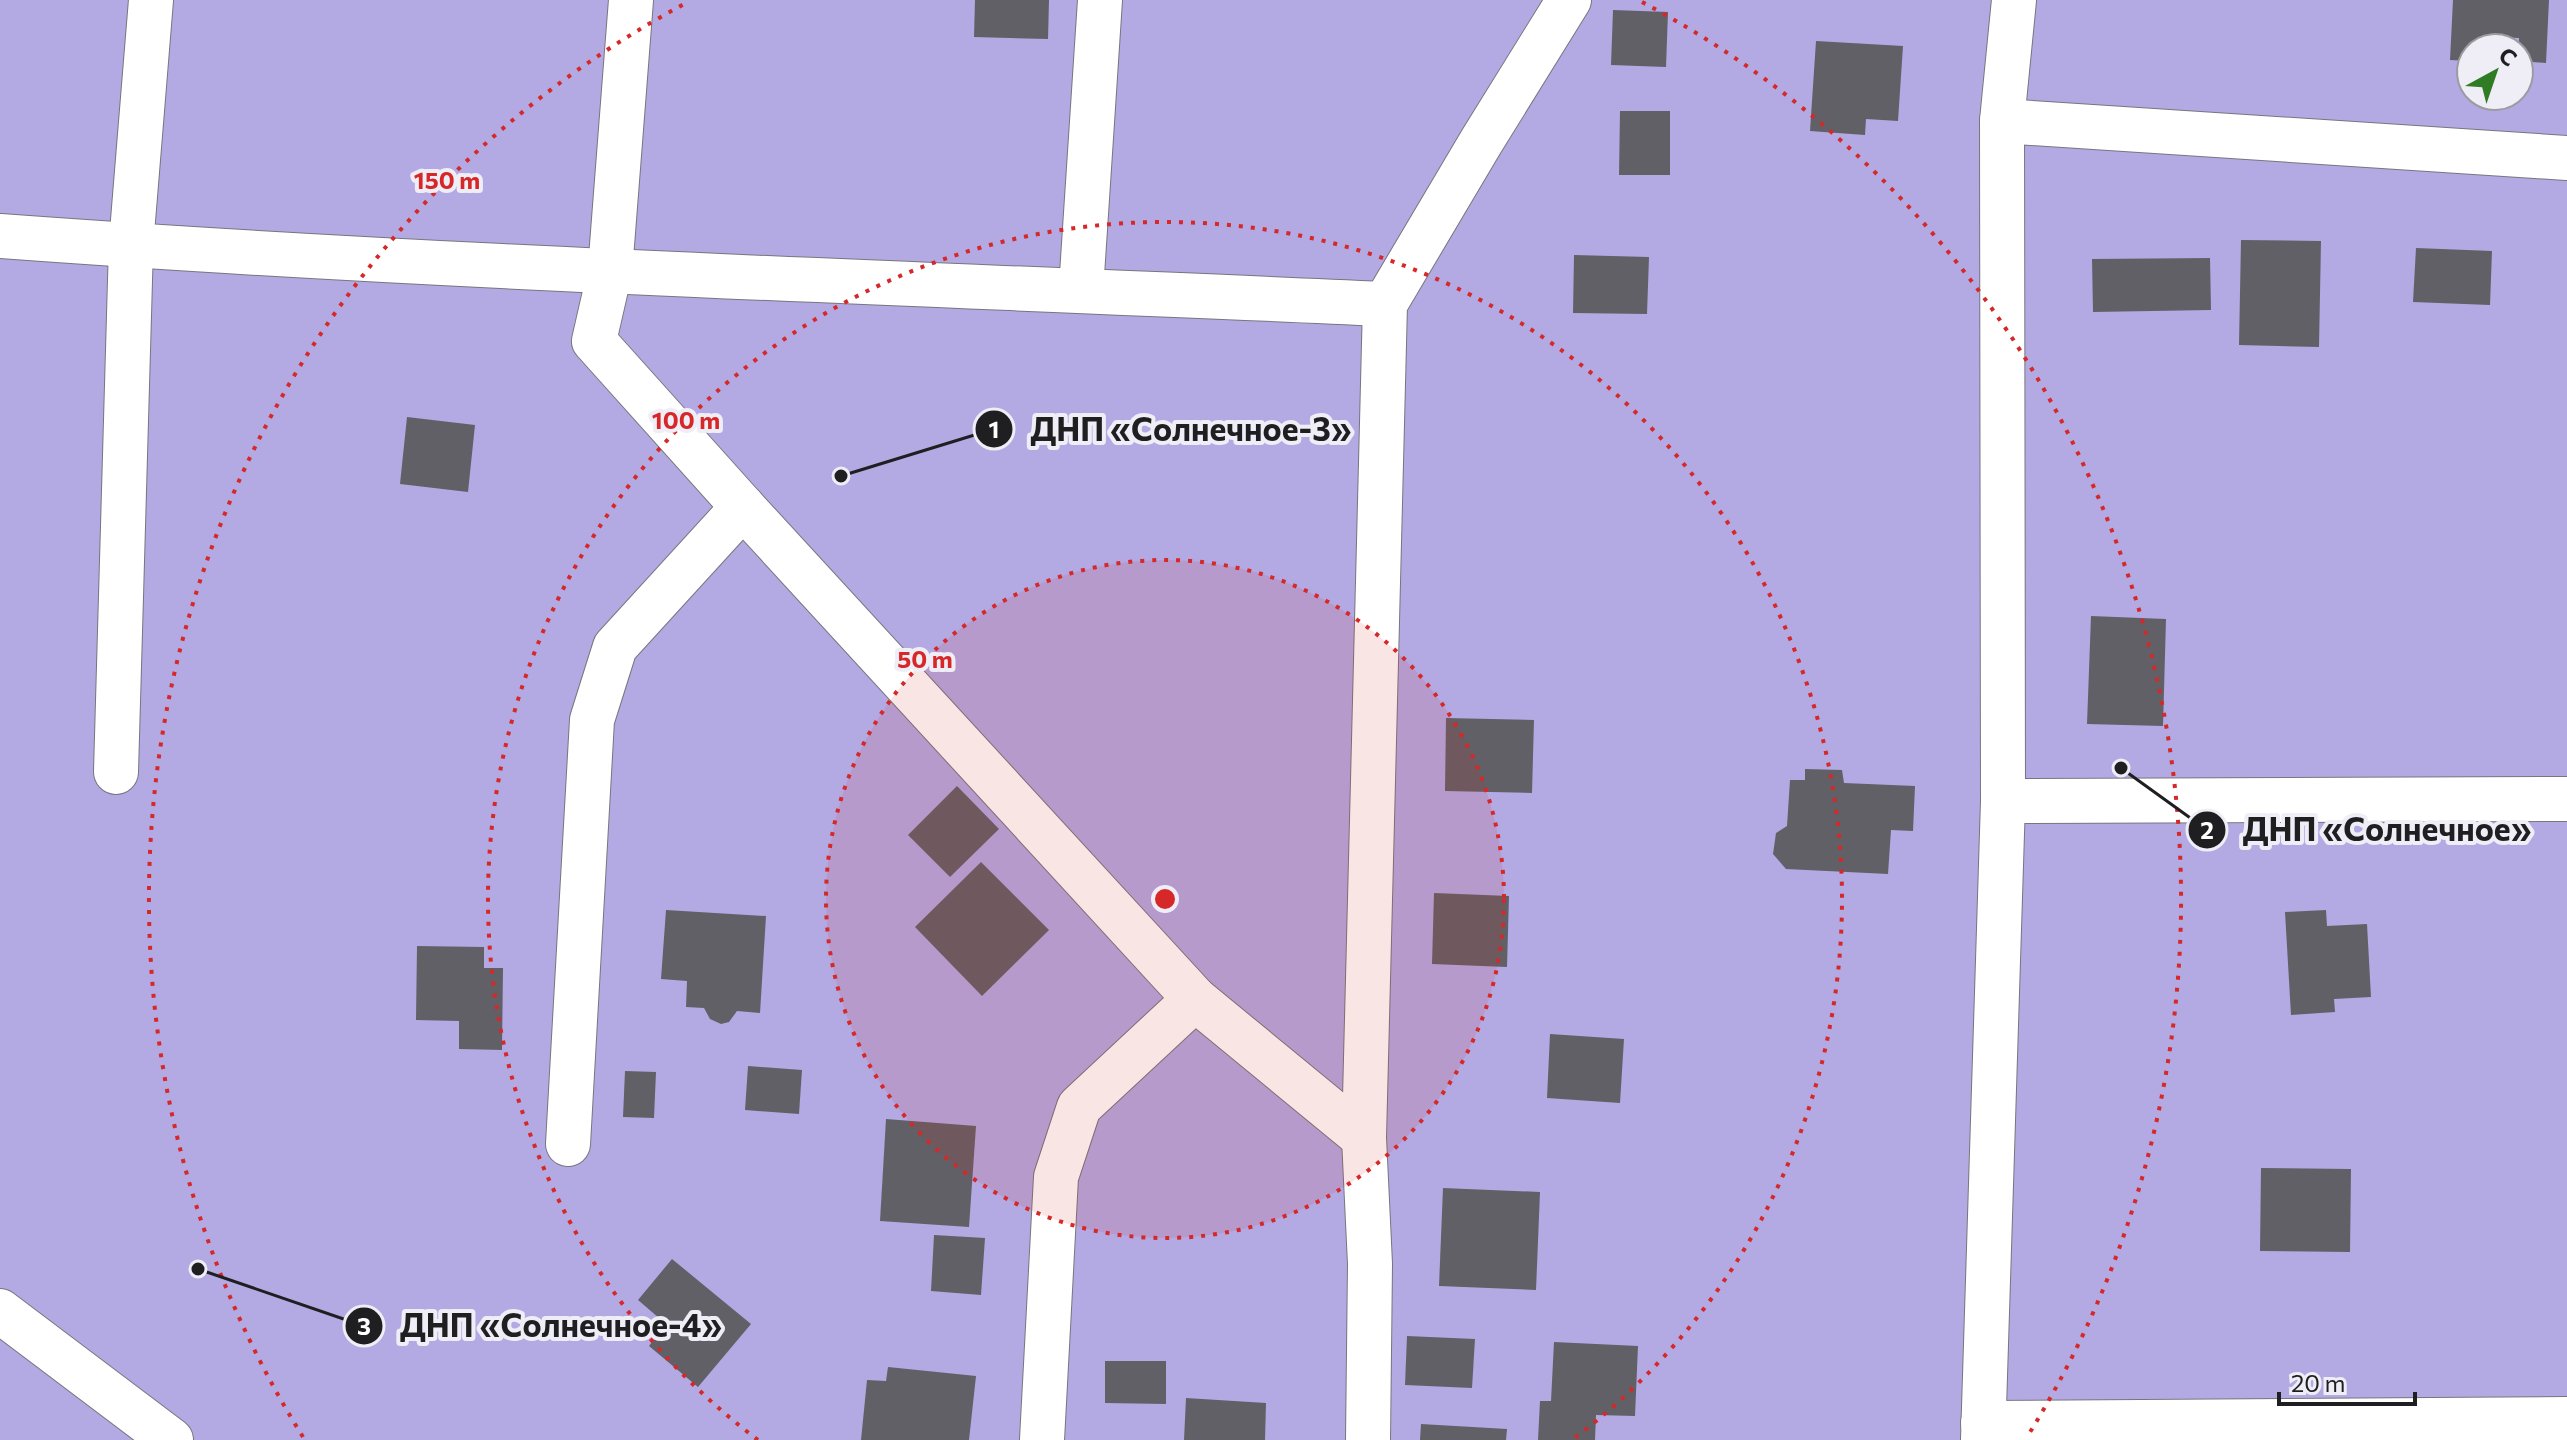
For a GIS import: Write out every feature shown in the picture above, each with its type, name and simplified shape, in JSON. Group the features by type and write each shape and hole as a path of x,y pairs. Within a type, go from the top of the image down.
{"street":[{"path":"116,772 131,245 151,0"},
{"path":"631,0 610,271 594,341 1195,999 1364,1138"},
{"path":"1081,290 1100,0"},
{"path":"1368,1440 1370,1264 1364,1138 1385,304 1569,0"},
{"path":"2014,0 2002,121 2003,801 1983,1432 2567,1419"},
{"path":"2002,121 2567,158"},
{"path":"0,236 610,271 1385,304"},
{"path":"568,1144 592,720 615,647 743,507"},
{"path":"2003,801 2567,799"},
{"path":"1042,1440 1056,1177 1079,1107 1195,999"},
{"path":"0,1311 171,1440"}],"shaded area":[{"path":"0,0 2567,0 2567,1440 0,1440"}],"building":[{"path":"975,0 1049,0 1048,39 974,37"},
{"path":"2453,0 2549,0 2546,63 2535,62 2535,32 2455,32 2455,60 2450,60"},
{"path":"1613,10 1668,12 1666,67 1611,65"},
{"path":"1816,41 1903,46 1898,121 1866,119 1865,135 1810,131"},
{"path":"1620,111 1670,111 1670,175 1619,175"},
{"path":"2241,240 2321,241 2319,347 2239,345"},
{"path":"2416,248 2492,251 2490,305 2413,302"},
{"path":"1574,255 1649,257 1647,314 1573,313"},
{"path":"2210,258 2211,310 2093,312 2092,259"},
{"path":"407,417 475,425 468,492 400,484"},
{"path":"2091,616 2166,619 2163,726 2087,724"},
{"path":"1446,718 1534,720 1532,793 1445,791"},
{"path":"1805,769 1842,770 1844,783 1915,786 1913,831 1891,830 1888,874 1786,869 1773,854 1776,833 1787,826 1790,780 1805,780"},
{"path":"957,786 999,829 950,877 908,835"},
{"path":"981,862 1049,930 982,996 915,927"},
{"path":"1434,893 1509,896 1507,967 1432,964"},
{"path":"666,910 766,916 760,1013 737,1011 729,1022 721,1024 710,1019 704,1008 686,1007 687,981 661,979"},
{"path":"2326,910 2327,926 2367,924 2371,997 2334,999 2335,1012 2291,1015 2285,912"},
{"path":"417,946 484,947 484,968 503,968 502,1050 459,1049 459,1021 416,1020"},
{"path":"1550,1034 1624,1039 1620,1103 1547,1098"},
{"path":"748,1066 802,1070 799,1114 745,1110"},
{"path":"625,1071 656,1072 654,1118 623,1117"},
{"path":"886,1119 976,1126 969,1227 880,1221"},
{"path":"2261,1168 2351,1169 2350,1252 2260,1251"},
{"path":"1443,1188 1540,1192 1536,1290 1439,1286"},
{"path":"934,1235 985,1238 981,1295 931,1291"},
{"path":"672,1259 751,1324 698,1387 649,1346 666,1324 638,1300"},
{"path":"1407,1336 1475,1339 1472,1388 1405,1385"},
{"path":"1554,1342 1638,1346 1635,1416 1596,1415 1595,1440 1538,1440 1540,1401 1551,1401"},
{"path":"1105,1361 1166,1361 1166,1404 1105,1403"},
{"path":"888,1367 976,1376 969,1440 861,1440 867,1380 886,1381"},
{"path":"1186,1398 1266,1403 1265,1440 1184,1440"},
{"path":"1421,1424 1507,1429 1506,1440 1420,1440"}],"place":[{"name":"ДНП «Солнечное-3»","path":"841,476"},
{"name":"ДНП «Солнечное»","path":"2121,768"},
{"name":"ДНП «Солнечное-4»","path":"198,1269"}]}
